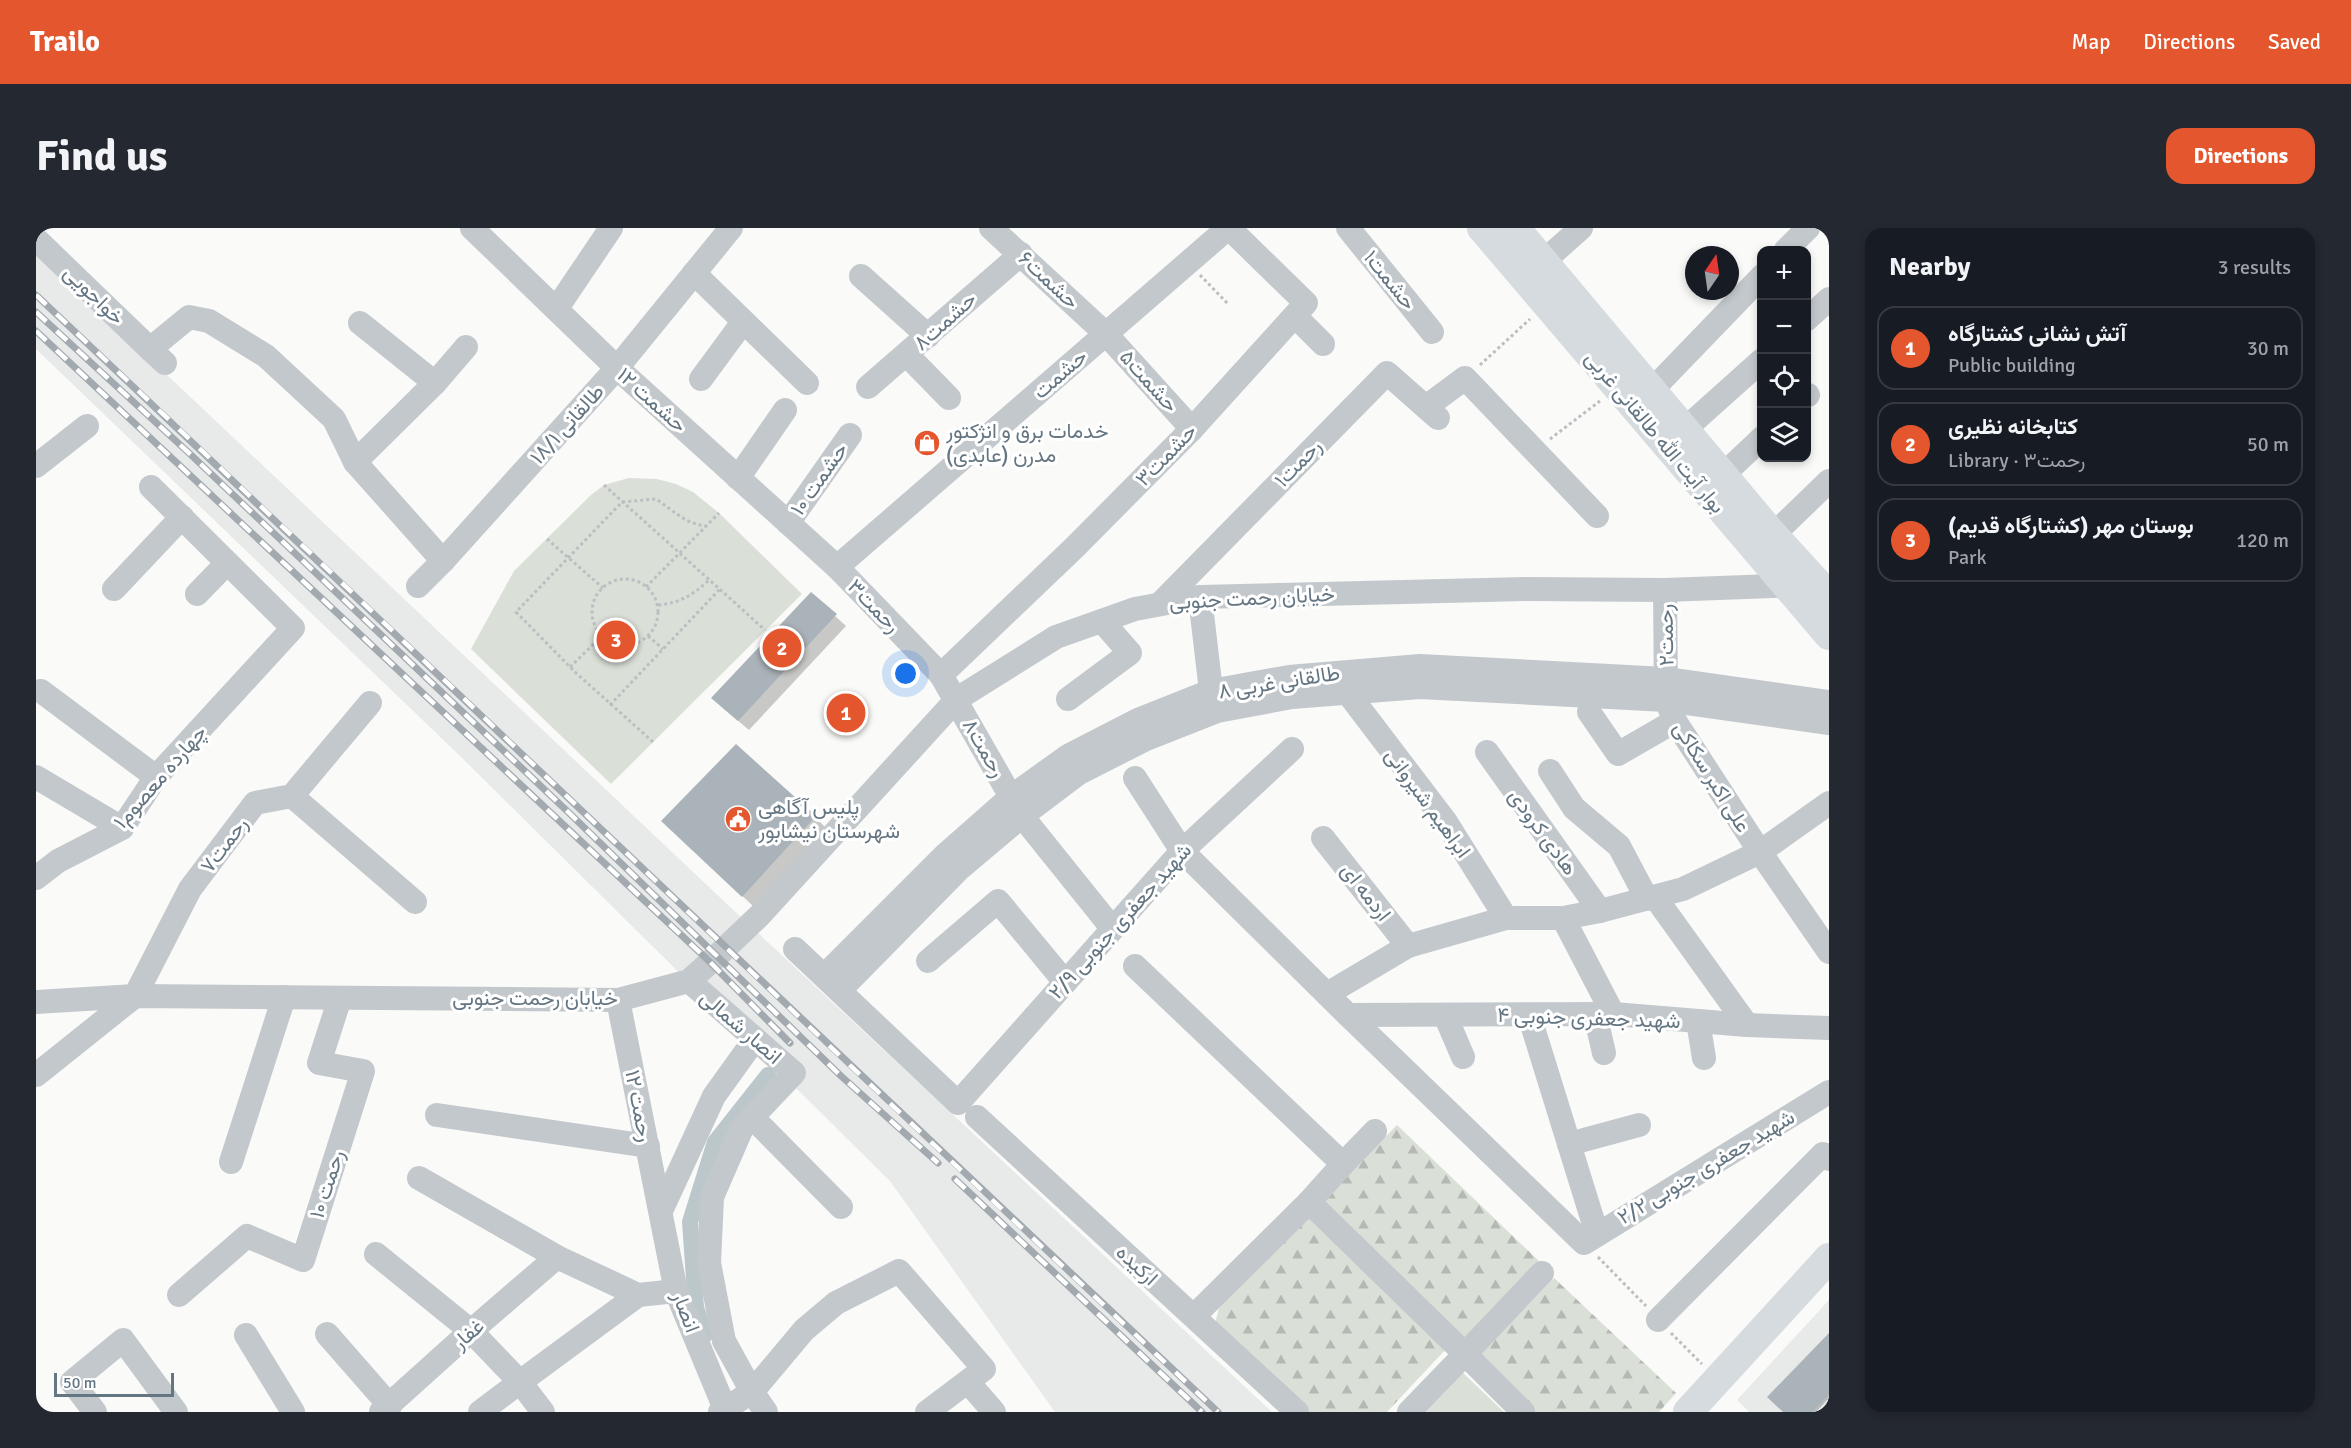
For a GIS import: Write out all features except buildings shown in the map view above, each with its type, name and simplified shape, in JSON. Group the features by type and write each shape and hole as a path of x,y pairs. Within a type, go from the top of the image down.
{"main road":[{"name":"بوار آیت الله طالقانی غربی","path":"1482,228 1535,271 1652,390 1773,536 1826,589"},
{"name":"بوار آیت الله طالقانی غربی","path":"1515,228 1535,271 1546,304 1829,635"},
{"path":"1688,1412 1829,1258"}],"street":[{"name":"حشمت ۱۲","path":"472,228 617,368 837,567"},
{"path":"557,308 611,228"},
{"name":"حشمت۶","path":"991,228 1106,334"},
{"path":"1228,228 1306,303 1295,315 1323,344"},
{"name":"حشمت","path":"837,567 1228,228"},
{"name":"حشمت۱","path":"1348,228 1432,332"},
{"path":"1535,271 1581,228"},
{"name":"طالقانی ۱۸/۱","path":"418,586 444,561 617,368 694,273 735,229"},
{"name":"خواجویی","path":"41,236 157,356 189,317 209,321 266,356 334,419 355,462"},
{"name":"حشمت۸","path":"868,387 1021,254"},
{"path":"694,273 807,383"},
{"path":"861,276 928,336"},
{"path":"1652,390 1757,280"},
{"path":"1811,315 1829,299"},
{"name":"حشمت۳","path":"941,675 1075,547 1192,429 1295,315"},
{"path":"701,379 743,322"},
{"path":"360,323 435,383"},
{"name":"حشمت۵","path":"1106,334 1192,429"},
{"path":"444,561 355,462 435,383 466,347"},
{"path":"907,355 949,398"},
{"path":"1685,429 1757,364"},
{"name":"رحمت۱","path":"1161,603 1387,373 1432,413 1465,378"},
{"path":"1465,378 1597,516"},
{"path":"738,478 785,410"},
{"path":"36,466 87,426"},
{"name":"حشمت ۱۰","path":"788,523 850,435"},
{"path":"1723,475 1757,442"},
{"path":"1773,536 1829,481"},
{"path":"151,487 227,562 197,594"},
{"path":"114,589 182,517"},
{"name":"چهارده معصوم۱","path":"36,878 57,861 122,828 156,777 293,628 227,562"},
{"name":"رحمت۳","path":"837,567 941,675 957,699"},
{"name":"خیابان رحمت جنوبی","path":"36,1002 135,996 618,1000 689,981 760,915 957,699 1056,637 1161,603 1200,597 1525,589 1665,590 1787,587 1826,589"},
{"name":"رحمت۲","path":"1665,590 1669,700"},
{"path":"1200,597 1211,692"},
{"path":"1068,699 1130,652 1102,621"},
{"name":"طالقانی غربی ۸","path":"1175,716 1211,692 1289,677 1420,666 1829,723"},
{"name":"طالقانی غربی ۸","path":"833,982 959,869 1017,806 1068,756 1138,720 1217,711 1292,697 1420,687 1669,700 1829,702"},
{"path":"41,691 156,777"},
{"name":"ابراهیم شیروانی","path":"1347,692 1446,822 1506,918"},
{"name":"رحمت۸","path":"957,699 1017,806 1112,928"},
{"path":"1589,712 1618,754 1669,700"},
{"name":"علی اکبر سکاکی","path":"1669,700 1760,852 1825,946"},
{"path":"370,703 292,796 415,902"},
{"name":"شهید جعفری جنوبی ۲/۹","path":"967,1110 1065,981 1112,928 1182,851 1292,749"},
{"name":"هادی کرودی","path":"1486,752 1600,911"},
{"path":"1550,771 1574,808 1619,846 1651,898 1747,1025"},
{"path":"36,777 122,828"},
{"path":"1135,778 1182,851 1348,1016 1591,1239"},
{"name":"رحمت۷","path":"135,996 190,889 255,803 292,796"},
{"path":"1327,994 1408,946 1506,918 1563,918 1600,911 1683,889 1760,852 1829,803"},
{"name":"اردمه ای","path":"1323,838 1408,946"},
{"path":"928,961 998,901 1065,981"},
{"path":"1563,918 1604,1014 1604,1053"},
{"path":"795,949 833,982"},
{"path":"1135,966 1343,1164"},
{"name":"انصار شمالی","path":"689,981 794,1073 752,1117"},
{"name":"ارکیده","path":"833,982 967,1110 1298,1412"},
{"path":"36,1076 135,996"},
{"path":"231,1162 284,997"},
{"name":"رحمت ۱۰","path":"179,1295 247,1236 303,1260 363,1071 319,1063 340,998"},
{"name":"رحمت ۱۲","path":"618,1000 660,1211"},
{"name":"شهید جعفری جنوبی ۴","path":"1348,1016 1604,1014 1747,1025 1829,1028"},
{"path":"1445,1015 1463,1057"},
{"path":"1529,1015 1569,1144 1591,1239"},
{"path":"1698,1021 1704,1058"},
{"path":"660,1211 714,1096 755,1039"},
{"name":"شهید جعفری جنوبی ۲/۲","path":"1591,1239 1829,1092"},
{"path":"437,1115 648,1146"},
{"path":"766,1412 752,1392 724,1341 709,1263 712,1197 742,1128 752,1117 841,1207"},
{"path":"1569,1144 1640,1125"},
{"path":"1194,1316 1309,1202 1375,1131"},
{"path":"1658,1320 1823,1154 1829,1159"},
{"path":"419,1178 557,1257 638,1295"},
{"path":"1309,1202 1523,1412"},
{"name":"انصار","path":"660,1211 676,1291 722,1410"},
{"path":"376,1254 471,1331 520,1382 543,1412"},
{"name":"غفار","path":"385,1409 557,1257"},
{"path":"722,1410 752,1392 804,1330 818,1317 836,1303 899,1270 984,1369 927,1412"},
{"path":"1409,1412 1542,1273"},
{"path":"480,1412 638,1295 676,1291"},
{"path":"327,1334 385,1409"},
{"path":"246,1335 294,1412"},
{"path":"95,1412 72,1383 123,1340 176,1412"},
{"path":"968,1382 994,1412"}],"path":[{"path":"1188,263 1228,304"},
{"path":"1465,378 1546,304"},
{"path":"1535,451 1617,387"},
{"path":"604,485 765,630"},
{"path":"653,742 610,705 516,612 622,502 656,499 688,522 706,526"},
{"path":"646,587 719,513"},
{"path":"547,538 603,588"},
{"path":"627,579 637,581 646,587 654,595 658,605 655,627 648,636 628,645 617,643 603,635 594,622 592,611 594,601 603,588 616,580 627,579"},
{"path":"658,605 673,604 687,599 709,580"},
{"path":"610,705 720,589"},
{"path":"570,667 603,635"},
{"path":"648,636 663,649"}],"shaded area":[{"path":"36,251 728,905 1272,1412 1055,1412 890,1181 458,754 36,349"},
{"path":"1829,1300 1829,1412 1749,1412 1737,1400"}],"green space":[{"path":"629,478 657,479 693,492 719,513 802,594 611,784 471,649 514,571 591,495 604,485"},
{"path":"1397,1125 1541,1263 1465,1341 1321,1202"},
{"path":"1309,1216 1446,1349 1387,1412 1309,1412 1224,1337 1215,1324 1219,1308"},
{"path":"1554,1278 1676,1393 1659,1412 1533,1412 1476,1359"},
{"path":"1463,1373 1504,1412 1426,1412"}],"waterway":[{"path":"705,1335 696,1307 690,1222 715,1142 768,1075"}],"railway":[{"path":"36,295 1218,1412"},
{"path":"36,312 189,453 565,809 841,1076 938,1163"},
{"path":"36,331 710,962 790,1043"},
{"path":"955,1179 1202,1412"}],"place":[{"name":"خدمات برق و انژکتور مدرن (عابدی)","path":"927,443"},
{"name":"(بوستان مهر (کشتارگاه قدیم","path":"616,640"},
{"name":"کتابخانه نظیری","path":"782,648"},
{"name":"آتش نشانی کشتارگاه","path":"846,713"},
{"name":"پلیس آگاهی شهرستان نیشابور","path":"738,819"}]}
